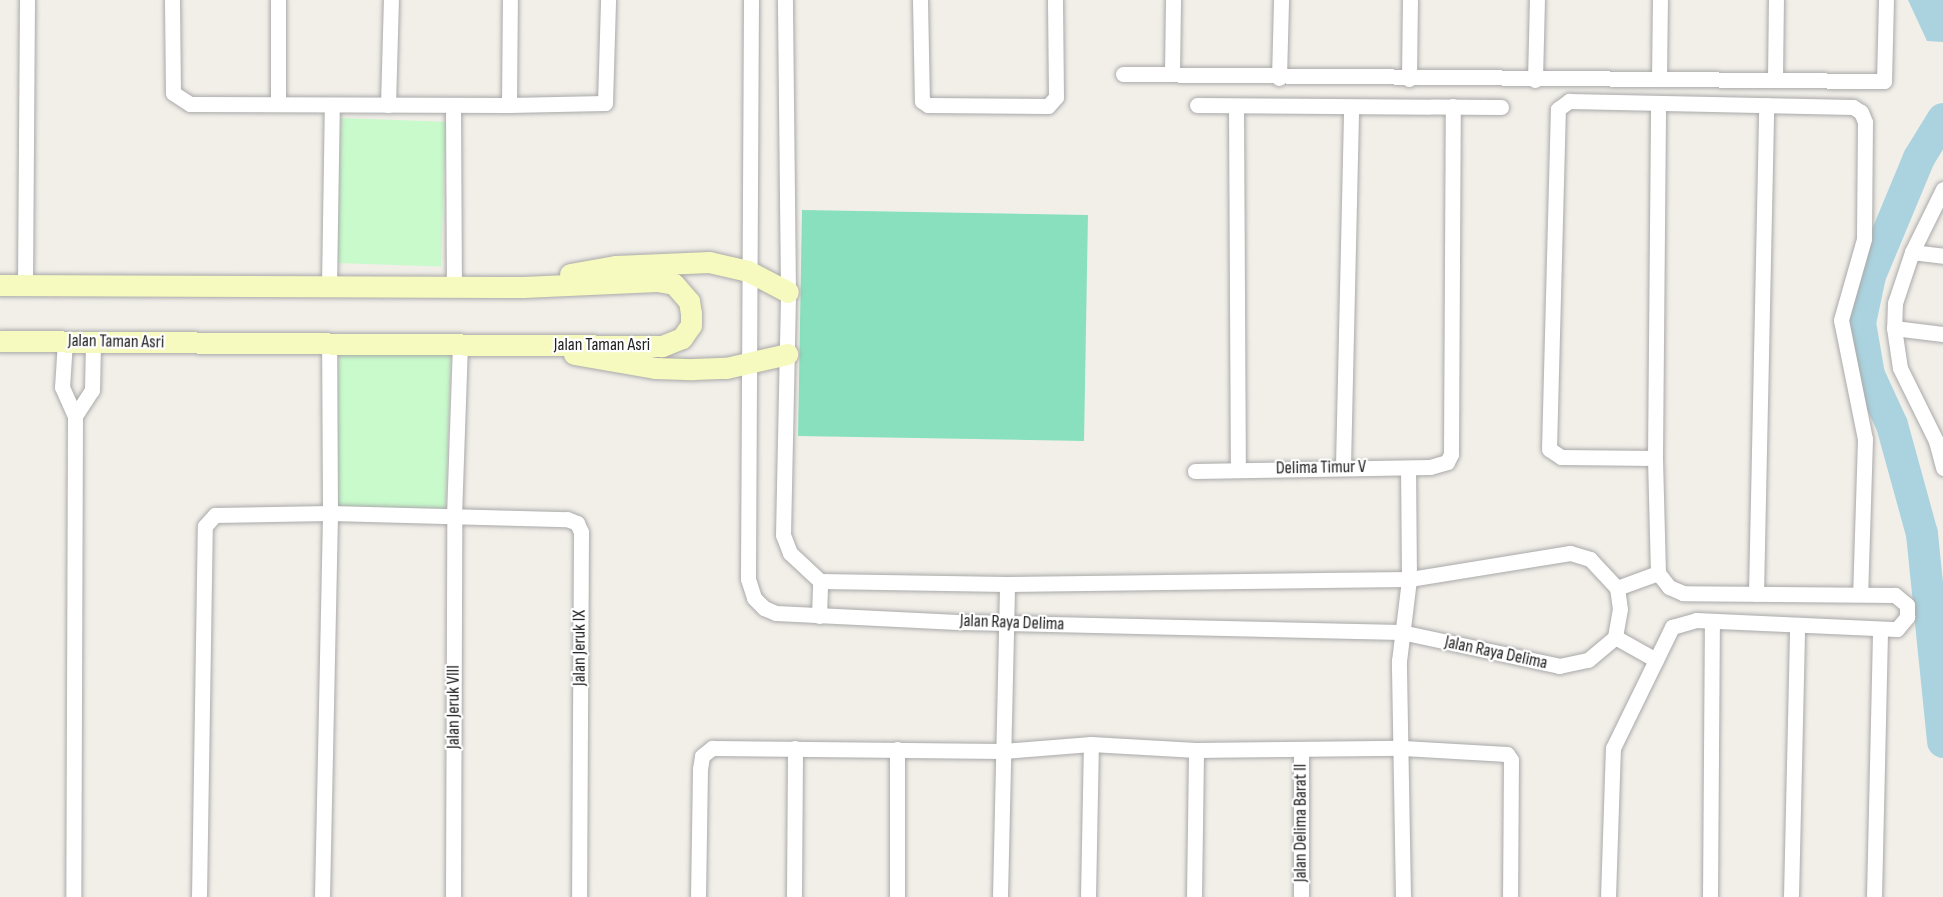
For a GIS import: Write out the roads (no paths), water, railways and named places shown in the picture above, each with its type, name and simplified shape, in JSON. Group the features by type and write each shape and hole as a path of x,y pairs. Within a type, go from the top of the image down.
{"main road":[{"path":"523,286 586,271 660,262 709,262 748,271 788,292"},
{"name":"Jalan Taman Asri","path":"0,285 523,286 657,281 674,284 689,301 691,312 691,325 682,338 662,346 0,341"},
{"path":"527,345 655,368 749,361 787,350"}],"street":[{"path":"25,285 27,0"},
{"path":"172,0 171,78 173,93 180,100 190,104 332,105 604,103 608,0"},
{"path":"278,103 279,0"},
{"path":"388,105 391,0"},
{"path":"509,105 510,0"},
{"path":"749,361 751,0"},
{"path":"785,0 788,292 783,535 790,553 820,581 1007,584 1409,579 1570,553 1590,559 1617,588 1620,609 1615,637 1656,660"},
{"path":"920,0 922,101 938,105 1053,103 1056,97 1055,0"},
{"path":"1172,73 1173,0"},
{"path":"1279,78 1281,0"},
{"path":"1409,79 1410,0"},
{"path":"1535,80 1537,0"},
{"path":"1659,79 1660,0"},
{"path":"1775,78 1776,0"},
{"path":"1124,74 1172,73 1279,78 1535,80 1775,78 1884,81 1886,0"},
{"path":"1655,458 1561,457 1549,449 1558,109 1569,101 1853,107 1861,112 1865,122 1864,239 1841,320 1865,439 1860,594"},
{"path":"1608,897 1613,748 1672,627 1682,622 1712,621 1897,629 1905,624 1907,605 1895,595 1683,593 1669,587 1658,573 1655,458 1658,103"},
{"path":"330,286 332,105"},
{"path":"453,105 454,286"},
{"path":"1197,105 1501,106"},
{"path":"1756,594 1766,105"},
{"path":"1236,106 1238,469"},
{"name":"Delima Timur V","path":"1195,471 1343,466 1408,468 1430,467 1447,462 1451,454 1453,106"},
{"path":"1343,466 1351,107"},
{"path":"1943,189 1912,252 1895,303 1894,328 1900,368 1936,441 1943,468"},
{"path":"1912,252 1943,256"},
{"path":"1894,328 1943,334"},
{"path":"65,341 62,387 75,416 73,897"},
{"path":"75,416 92,390 93,341"},
{"path":"322,897 330,513 329,343"},
{"name":"Jalan Jeruk VIII","path":"453,897 454,516 460,345"},
{"name":"Jalan Raya Delima","path":"749,361 748,579 754,598 764,608 776,613 1008,623 1401,632 1559,666 1588,660 1615,637"},
{"path":"1403,897 1401,632 1409,579 1408,468"},
{"name":"Jalan Jeruk IX","path":"199,897 205,526 215,515 330,513 567,519 577,523 581,532 579,897"},
{"path":"1617,588 1658,573"},
{"path":"819,616 820,581"},
{"path":"1000,897 1008,623 1007,584"},
{"path":"1710,897 1712,621"},
{"path":"1791,897 1797,625"},
{"path":"1874,897 1880,629"},
{"path":"1088,897 1090,744"},
{"path":"699,897 702,756 721,747 1003,751 1090,744 1196,750 1403,748 1509,755 1510,897"},
{"path":"794,897 795,748"},
{"path":"897,749 897,897"},
{"name":"Jalan Delima Barat II","path":"1301,749 1301,897"},
{"path":"1194,897 1196,750"}],"water":[{"path":"1908,0 1943,0 1943,42 1927,41"}],"waterway":[{"path":"1943,119 1919,158 1870,276 1860,323 1869,375 1892,425 1922,534 1943,742"}]}
